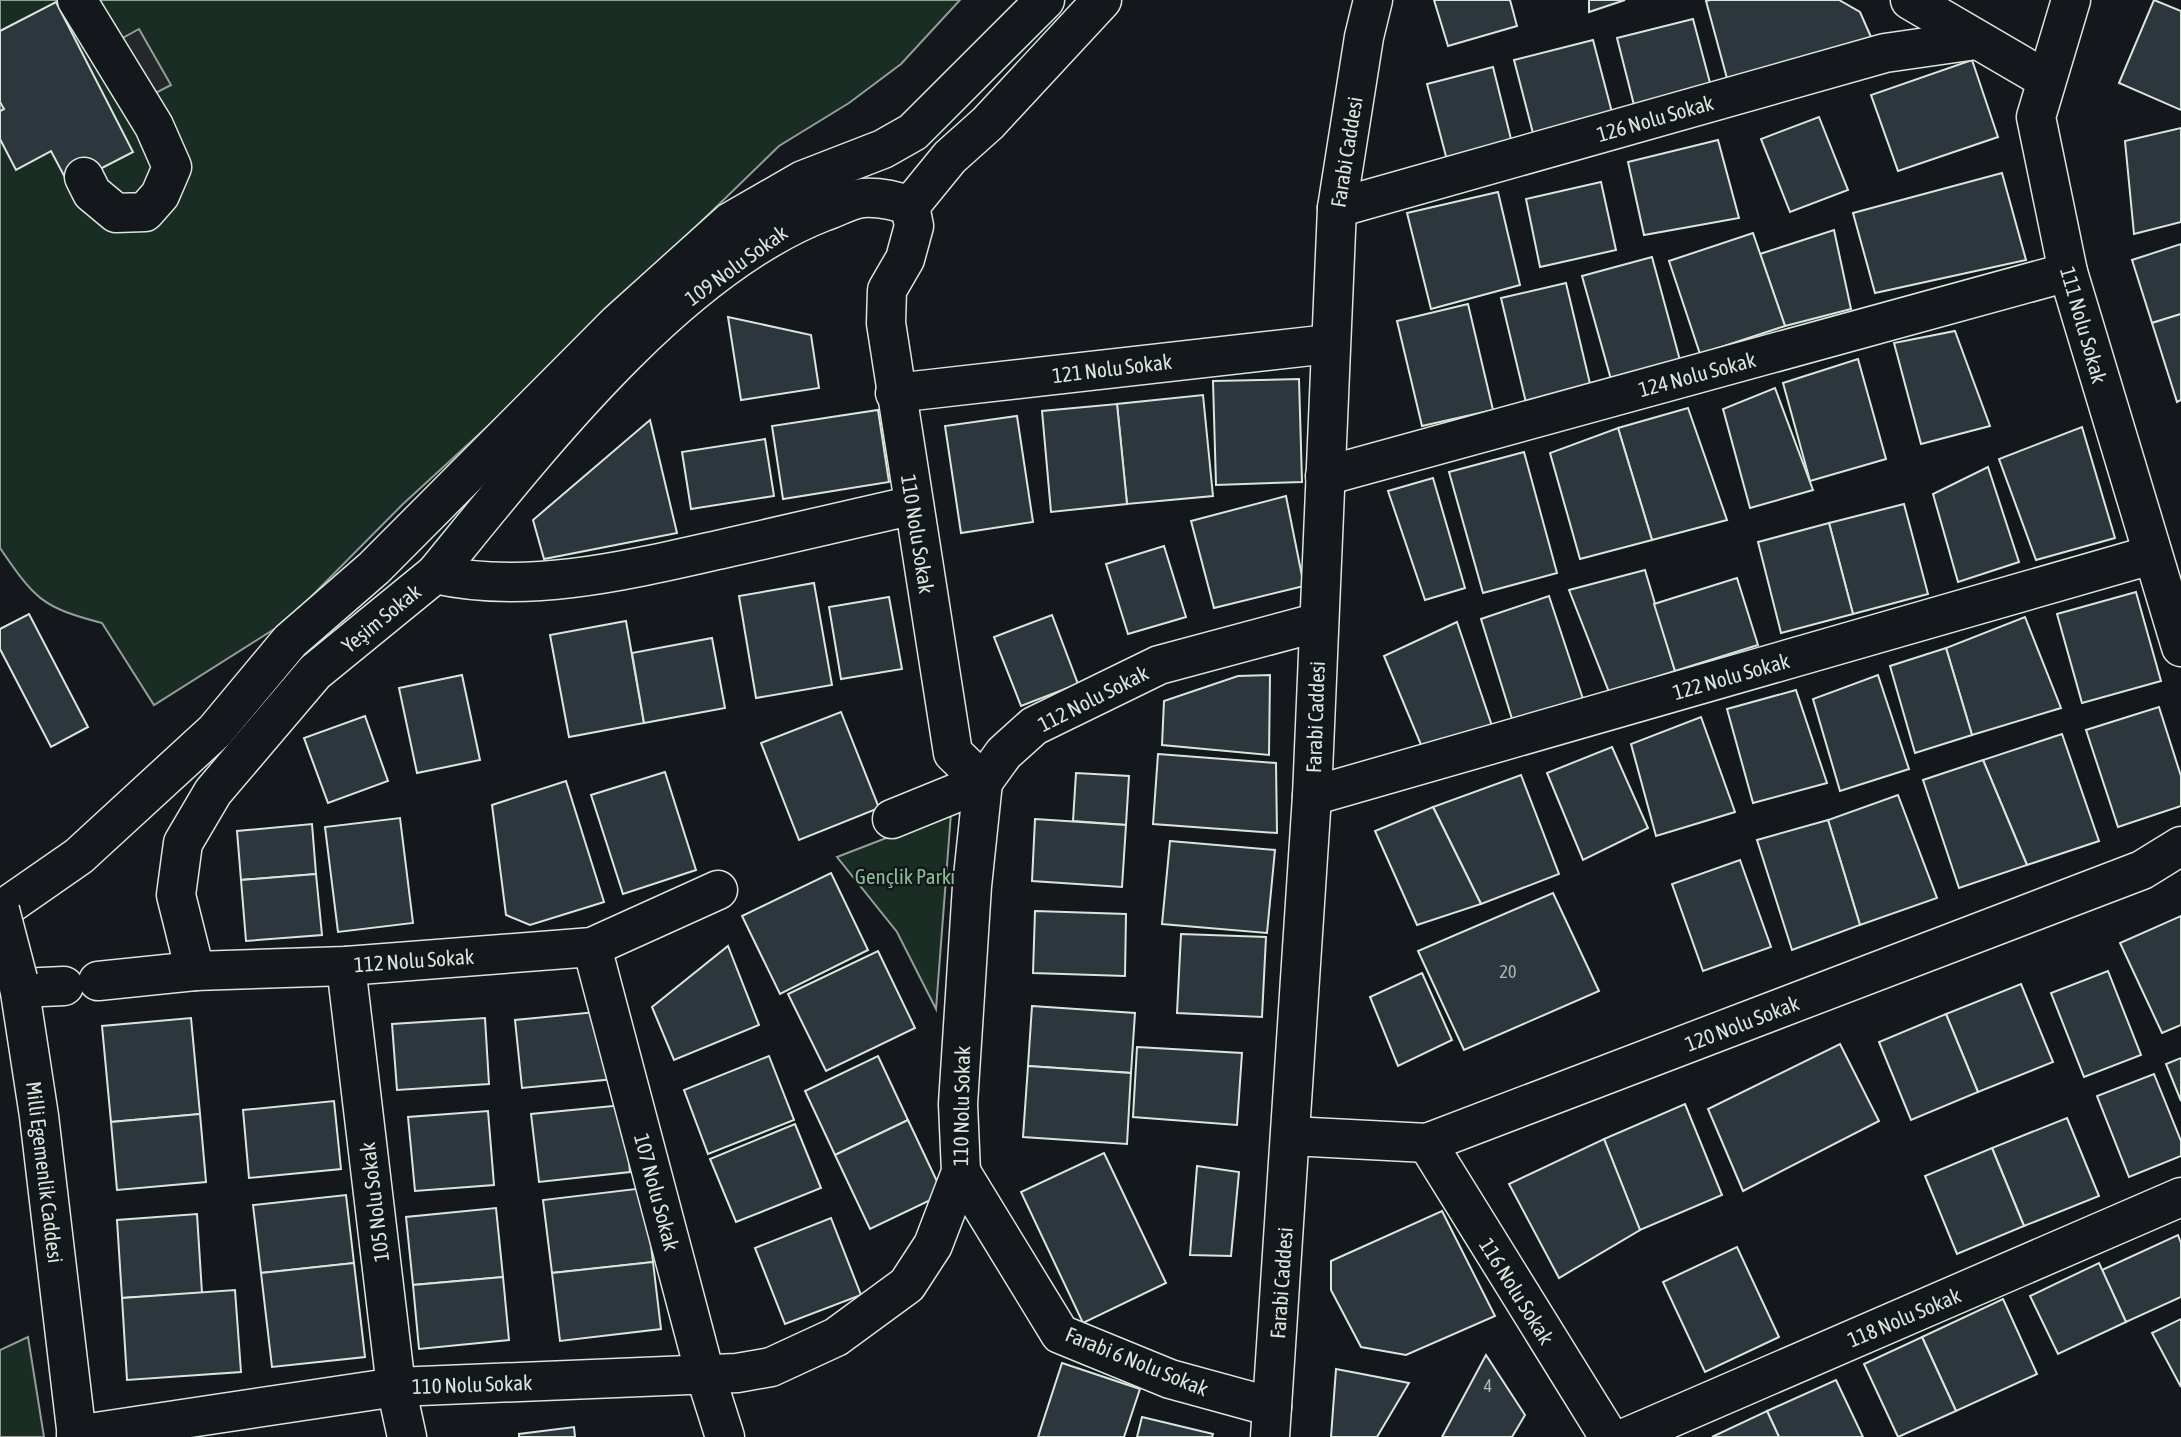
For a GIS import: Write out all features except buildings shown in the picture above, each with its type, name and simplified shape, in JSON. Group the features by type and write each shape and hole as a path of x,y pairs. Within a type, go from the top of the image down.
{"street":[{"path":"77,0 154,126 172,167 160,195 145,212 116,214 92,193 84,177"},
{"path":"0,910 79,856 215,731 290,641 374,568 618,323 730,222 803,180 883,149 913,132 1045,0"},
{"path":"910,206 950,157 988,123 1102,0"},
{"name":"Farabi Caddesi","path":"1271,1422 1312,796 1329,344 1337,208 1364,37 1373,0"},
{"path":"1909,0 2045,79"},
{"name":"111 Nolu Sokak","path":"2071,0 2045,79 2036,117 2068,272 2151,555 2181,647"},
{"name":"126 Nolu Sokak","path":"1337,208 1885,53 1976,40"},
{"name":"109 Nolu Sokak","path":"435,574 518,472 646,332 725,268 789,225 860,198 889,199 910,206"},
{"name":"110 Nolu Sokak","path":"76,1436 396,1387 705,1374 771,1367 836,1337 906,1285 933,1245 961,1172 958,1104 972,886 983,782 953,753 886,323 887,290 905,259 914,226 910,206"},
{"name":"124 Nolu Sokak","path":"1325,477 2068,272"},
{"name":"121 Nolu Sokak","path":"895,393 1329,344"},
{"name":"Yeşim Sokak","path":"195,971 176,895 183,844 213,792 315,672 435,574 471,582 510,581 639,568 914,505"},
{"name":"122 Nolu Sokak","path":"1312,796 2151,555"},
{"name":"112 Nolu Sokak","path":"983,782 1004,753 1034,726 1159,665 1319,622"},
{"path":"892,818 983,782"},
{"name":"120 Nolu Sokak","path":"1291,1136 1427,1143 2142,870 2181,846"},
{"name":"112 Nolu Sokak","path":"18,984 81,983 195,971 346,966 592,947 718,890"},
{"name":"Milli Egemenlik Caddesi","path":"0,910 18,984 39,1116 76,1436"},
{"name":"107 Nolu Sokak","path":"592,947 705,1374 725,1437"},
{"name":"105 Nolu Sokak","path":"346,966 396,1387 407,1437"},
{"name":"116 Nolu Sokak","path":"1427,1143 1609,1437"},
{"name":"Farabi 6 Nolu Sokak","path":"961,1172 1060,1334 1271,1422"},
{"name":"118 Nolu Sokak","path":"1627,1437 2181,1197"}],"green space":[{"path":"0,0 960,0 901,64 849,103 779,146 535,383 403,504 287,621 154,705 102,623 65,612 41,599 22,579 0,548"},
{"name":"Gençlik Parkı","path":"951,813 936,1009 897,932 837,857"},
{"path":"28,1337 44,1437 0,1437 0,1350"}],"shaded area":[{"path":"139,29 171,85 144,99 112,44"}]}
